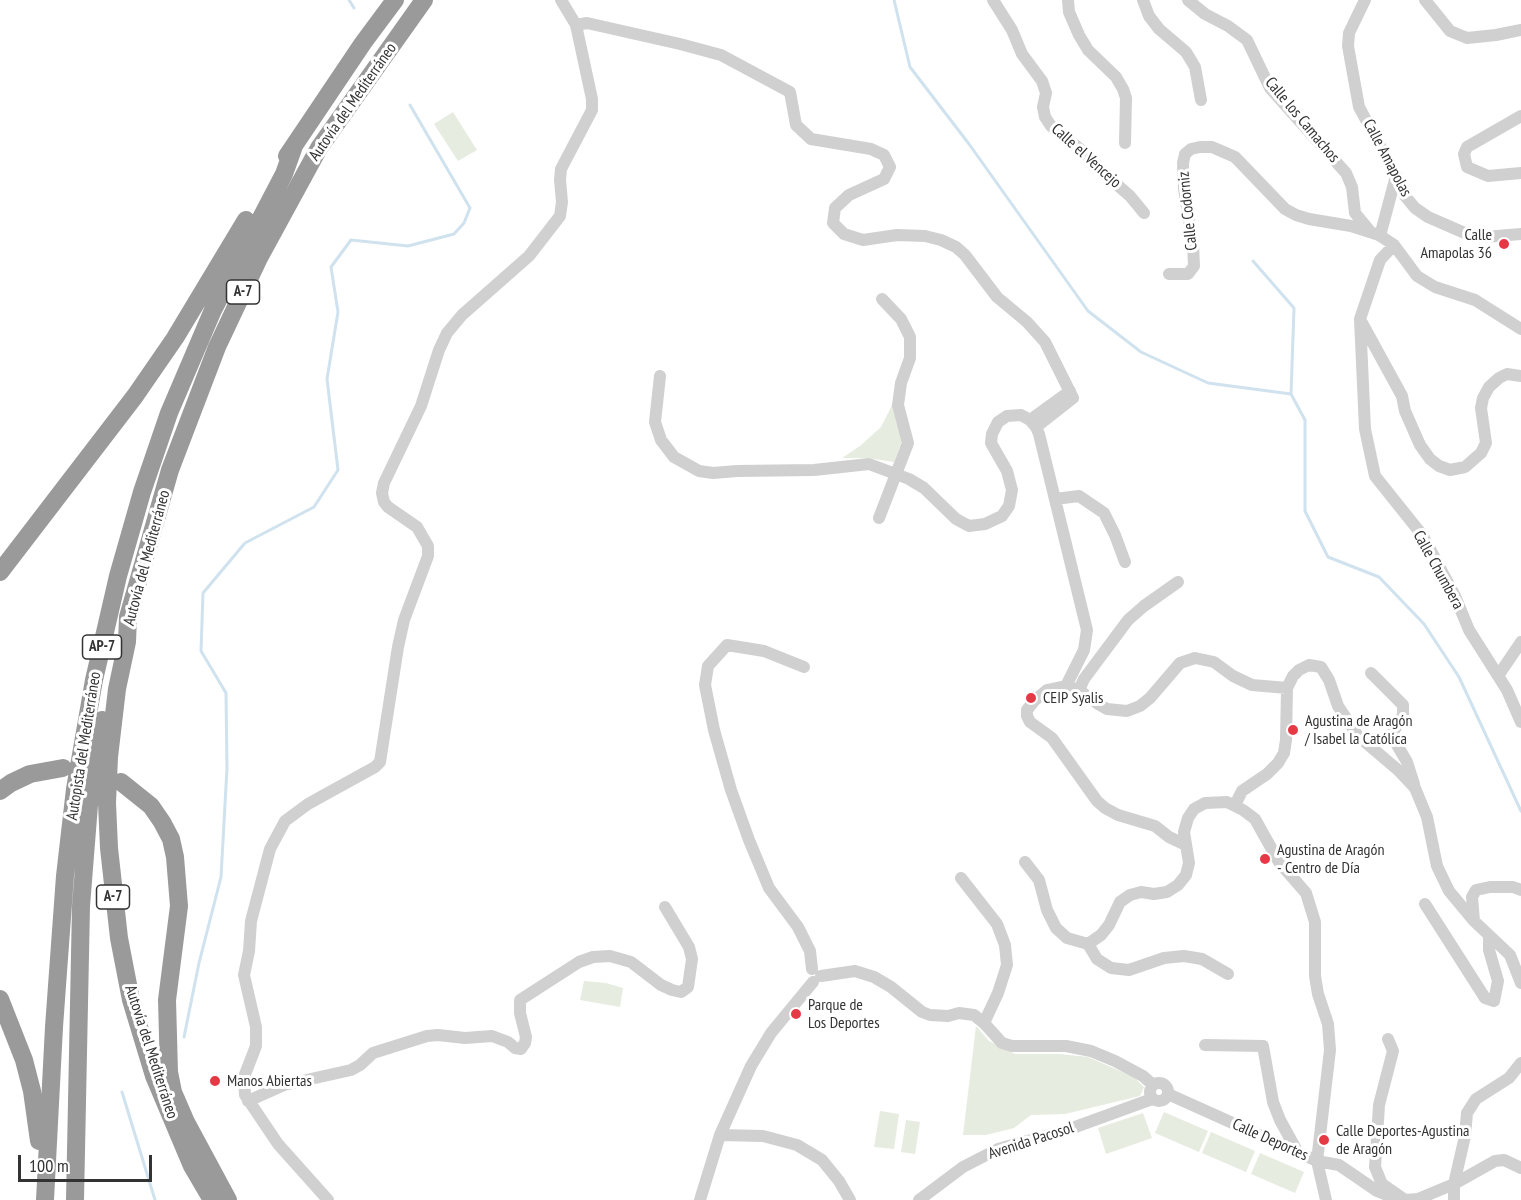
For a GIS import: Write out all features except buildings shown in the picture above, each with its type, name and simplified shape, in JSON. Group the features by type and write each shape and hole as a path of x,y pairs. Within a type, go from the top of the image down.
{"highway":[{"name":"Autovía del Mediterráneo","path":"0,572 135,396 201,296 276,169 293,149 332,88 395,0"},
{"name":"Autovía del Mediterráneo","path":"212,1200 192,1166 154,1076 131,1000 119,938 111,871 107,803 117,688 127,642 128,616 170,470 217,347 259,258 319,148 424,0"},
{"name":"Autopista del Mediterráneo","path":"45,1200 65,876 75,789 94,680 118,576 142,492 169,413 213,310 284,174 293,149"},
{"name":"Autopista del Mediterráneo","path":"75,1200 81,906 89,805 117,640 128,616"},
{"path":"0,791 30,774 63,768"},
{"path":"121,782 151,806 166,831 176,857 179,906 167,1000 169,1072 186,1122 228,1200"},
{"path":"0,999 24,1060 32,1091 39,1128 41,1164 46,1180"}],"street":[{"path":"328,1200 278,1144 245,1095 244,1077 256,1046 256,1027 244,975 249,951 251,921 270,849 285,821 296,812 380,762 404,620 428,556 428,546 417,527 384,502 382,493 384,483 422,406 439,350 447,333 462,315 529,256 560,216 561,169 592,110 592,99 576,25 561,0"},
{"name":"Calle el Vencejo","path":"993,0 1012,30 1023,54 1042,81 1046,93 1043,107 1045,117 1051,126 1085,153 1130,196 1144,213"},
{"path":"1068,0 1069,12 1088,50 1116,77 1123,89 1126,98 1125,143"},
{"path":"1143,0 1149,16 1159,30 1186,52 1195,67 1201,100"},
{"name":"Calle los Camachos","path":"1188,0 1205,14 1228,26 1247,40 1270,88 1346,173 1352,187 1355,213 1375,233"},
{"name":"Calle Amapolas","path":"1365,0 1349,33 1348,46 1359,106 1405,196 1415,208 1428,217 1467,234 1485,237 1521,234"},
{"path":"1425,0 1450,31 1467,38 1521,30"},
{"path":"576,25 587,23 721,55 790,92 796,125 811,139 861,146 884,155 890,167 884,179 849,195 834,208 833,223 844,234 862,240 897,235 925,236 956,247 969,260 997,297 1028,322 1045,342 1071,395 1033,423"},
{"path":"1521,116 1467,147 1464,154 1467,167 1488,176 1521,173"},
{"name":"Calle Codorniz","path":"1169,274 1188,274 1194,266 1183,163 1185,154 1191,149 1200,147 1223,150 1235,157 1247,167 1276,201 1296,215 1375,233 1394,245"},
{"path":"1375,233 1393,192 1396,175"},
{"path":"1394,245 1417,276 1435,287 1475,300 1521,329"},
{"name":"Calle Chumbera","path":"1394,245 1380,260 1360,319 1365,429 1375,476 1423,537 1455,596 1469,630 1518,704 1521,722"},
{"path":"879,518 908,443 898,405 901,383 910,358 910,337 901,319 882,299"},
{"path":"1360,319 1402,396 1405,411 1420,445 1430,459 1450,470 1465,467 1481,453 1485,443 1481,408 1489,387 1507,374 1521,376"},
{"path":"660,376 655,422 661,441 674,457 699,471 713,473 814,471 869,464 897,473 924,488 941,507 969,526 985,524 1002,516 1009,506 1012,490 1007,471 991,443 992,434 998,422 1007,416 1021,415 1033,423 1055,499 1087,630 1084,650 1066,686"},
{"path":"1055,499 1079,496 1104,513 1125,562"},
{"path":"1079,690 1084,679 1128,620 1178,582"},
{"path":"1498,676 1521,642"},
{"path":"804,667 764,651 727,645 708,666 705,685 714,730 749,840 769,888 798,927 810,951 815,976"},
{"path":"1186,845 1169,837 1155,826 1118,815 1105,808 1052,738 1030,722 1027,710 1034,700 1047,690 1066,686 1079,690 1107,709 1127,711 1140,706 1150,698 1180,663 1195,658 1214,662 1233,676 1252,685 1287,688"},
{"path":"1235,805 1242,791 1267,774 1278,764 1284,753 1287,688 1299,669 1309,665 1321,667 1326,672 1338,706 1358,736 1402,766"},
{"path":"1371,673 1403,705 1403,714 1392,734 1402,766 1415,788 1427,817 1437,866 1449,891 1474,921 1510,955 1521,983"},
{"path":"1088,944 1101,936 1120,902 1130,895 1141,892 1154,894 1167,892 1178,885 1186,875 1189,863 1184,832 1188,818 1194,809 1205,803 1216,801 1235,805 1255,819 1279,862 1306,893 1315,922 1315,976 1318,994 1328,1024 1330,1050 1317,1161 1326,1200"},
{"path":"1025,862 1039,880 1047,910 1056,928 1067,938 1088,944 1097,959 1111,969 1129,970 1164,958 1184,956 1203,959 1228,974"},
{"path":"961,878 997,924 1005,945 1007,965 998,993 984,1023"},
{"path":"1474,921 1472,897 1476,890 1490,887 1513,887 1521,890"},
{"path":"1425,904 1485,998 1494,1001 1498,981 1489,950 1489,936"},
{"path":"248,1101 284,1085 351,1070 373,1053 427,1036 465,1038 492,1036 521,1049 526,1037 520,1013 520,1000 579,962 593,957 610,956 631,962 661,985 681,992 688,987 692,959 689,947 665,907"},
{"path":"700,1200 720,1135 760,1050 815,976 855,971 874,977 891,987 922,1012 930,1015 948,1016 967,1013 974,1015 1002,1043 1013,1046 1066,1046 1091,1051 1143,1076 1153,1085"},
{"path":"1388,1040 1394,1051 1379,1105 1375,1167 1382,1184 1404,1200 1418,1199 1454,1185 1495,1161 1504,1160 1521,1168"},
{"path":"1205,1045 1263,1046 1273,1102 1297,1151"},
{"path":"1454,1200 1454,1185 1470,1106 1476,1099 1509,1078 1521,1063"},
{"path":"1162,1083 1167,1090 1168,1094 1161,1101 1152,1099 1150,1094 1153,1085 1162,1083"},
{"name":"Calle Deportes","path":"1168,1094 1317,1161 1339,1165 1377,1191 1404,1200"},
{"name":"Avenida Pacosol","path":"919,1200 963,1167 998,1149 1067,1130 1152,1099"},
{"path":"720,1135 763,1136 796,1145 822,1160 839,1181 850,1200"}],"shaded area":[{"path":"453,112 477,150 458,161 434,124"},
{"path":"894,401 902,441 894,462 867,458 842,458 860,446 881,427"},
{"path":"584,981 606,983 623,988 620,1007 580,1000"},
{"path":"976,1026 989,1041 1015,1054 1059,1054 1088,1057 1134,1077 1144,1087 1140,1096 1065,1114 1031,1115 1014,1128 986,1135 963,1135"},
{"path":"880,1111 899,1114 894,1149 874,1147"},
{"path":"1164,1112 1208,1131 1199,1152 1155,1133"},
{"path":"1143,1113 1152,1138 1106,1154 1098,1128"},
{"path":"906,1120 920,1122 915,1154 901,1152"},
{"path":"1211,1132 1255,1151 1246,1172 1202,1153"},
{"path":"1260,1153 1304,1172 1295,1193 1251,1174"}],"waterway":[{"path":"349,0 354,8"},
{"path":"894,0 910,67 969,144 1088,311 1141,352 1208,383 1291,394"},
{"path":"184,1037 199,963 221,877 227,768 226,693 201,651 203,593 245,543 314,507 338,470 327,379 338,312 331,267 351,240 408,246 454,234 464,223 470,208 410,105"},
{"path":"1253,261 1294,308 1291,394 1305,420 1305,511 1328,557 1379,577 1424,624 1459,677 1521,811"},
{"path":"122,1092 155,1200"}],"place":[{"name":"Calle Amapolas 36","path":"1504,244"},
{"name":"CEIP Syalis","path":"1031,698"},
{"name":"Agustina de Aragón / Isabel la Católica","path":"1293,730"},
{"name":"Agustina de Aragón - Centro de Día","path":"1265,859"},
{"name":"Parque de Los Deportes","path":"796,1014"},
{"name":"Manos Abiertas","path":"215,1081"},
{"name":"Calle Deportes-Agustina de Aragón","path":"1324,1140"}]}
